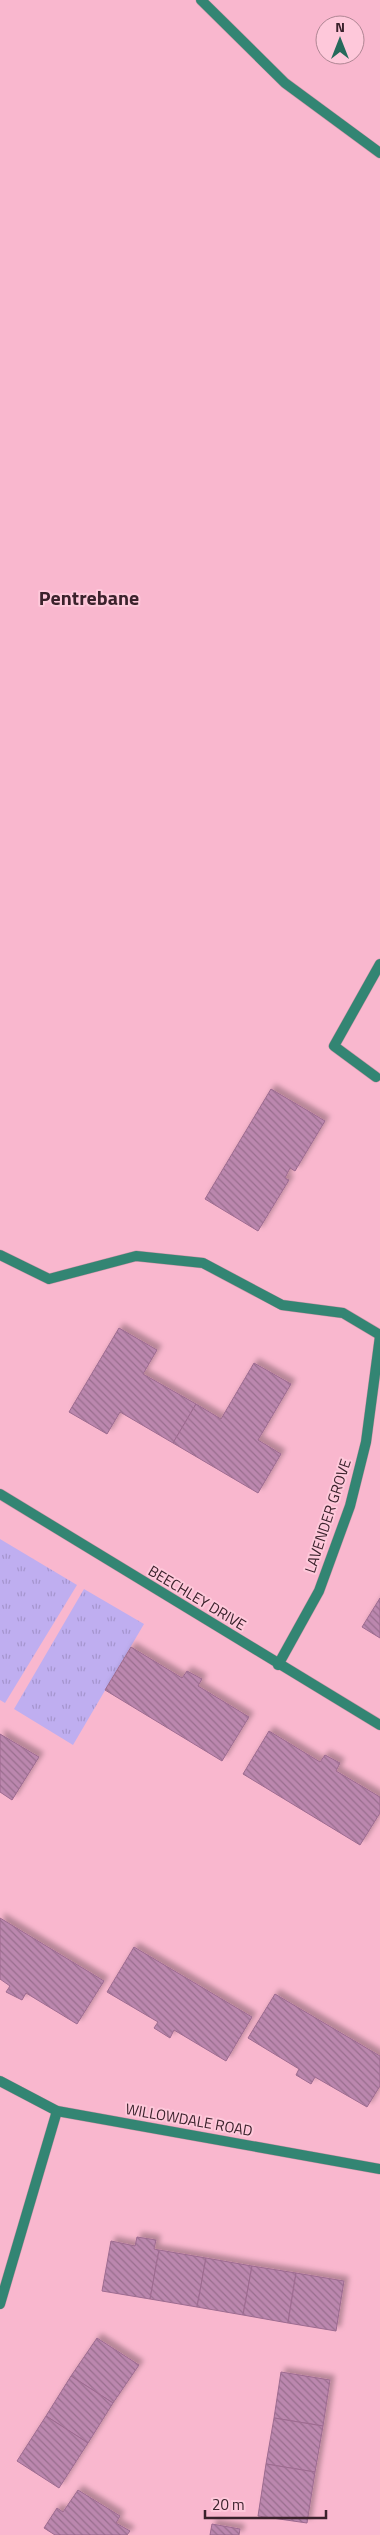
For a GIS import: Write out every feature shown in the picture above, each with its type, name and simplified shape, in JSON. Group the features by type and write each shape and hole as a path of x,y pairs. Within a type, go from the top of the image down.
{"street":[{"path":"201,0 285,83 380,153"},
{"path":"376,1077 334,1046 380,964"},
{"path":"0,1255 49,1279 136,1256 203,1263 282,1305 343,1313 380,1336"},
{"name":"LAVENDER GROVE","path":"278,1664 319,1591 350,1506 366,1442 380,1336"},
{"name":"BEECHLEY DRIVE","path":"0,1494 380,1726"},
{"name":"WILLOWDALE ROAD","path":"0,2081 57,2112 380,2169"},
{"path":"0,2304 57,2112"}],"green space":[{"path":"0,1539 77,1585 5,1703 0,1700"},
{"path":"84,1589 144,1624 73,1745 14,1709"}],"building":[{"path":"271,1089 325,1121 295,1171 290,1168 285,1178 289,1180 258,1231 205,1199"},
{"path":"119,1328 157,1350 143,1374 196,1404 173,1443 120,1412 107,1434 69,1412"},
{"path":"254,1363 291,1384 258,1440 281,1454 258,1493 173,1443 196,1404 221,1419"},
{"path":"380,1598 380,1638 362,1627"},
{"path":"131,1647 182,1678 187,1671 202,1679 198,1686 249,1717 222,1761 105,1690"},
{"path":"269,1731 320,1762 325,1755 340,1763 336,1771 380,1797 380,1813 360,1845 243,1774"},
{"path":"0,1734 39,1757 12,1800 0,1792"},
{"path":"0,1918 104,1981 77,2024 26,1993 22,2000 6,1992 10,1986 0,1979"},
{"path":"134,1947 252,2017 226,2061 174,2030 170,2038 154,2028 158,2022 107,1992"},
{"path":"275,1994 380,2056 380,2086 367,2107 315,2077 311,2084 296,2075 299,2069 248,2038"},
{"path":"137,2237 156,2240 154,2249 159,2250 150,2299 102,2291 111,2241 135,2246"},
{"path":"159,2250 206,2258 197,2307 150,2299"},
{"path":"206,2258 252,2266 243,2315 197,2307"},
{"path":"252,2266 296,2273 288,2323 243,2315"},
{"path":"296,2273 344,2281 336,2331 288,2323"},
{"path":"97,2338 139,2365 113,2403 71,2376"},
{"path":"281,2372 330,2380 323,2426 274,2418"},
{"path":"71,2376 113,2403 88,2443 46,2416"},
{"path":"46,2416 88,2443 59,2488 17,2461"},
{"path":"274,2418 323,2426 315,2472 266,2464"},
{"path":"266,2464 315,2472 307,2523 258,2516"},
{"path":"78,2490 120,2516 116,2523 130,2531 127,2535 55,2535 44,2528 57,2508 63,2512"},
{"path":"212,2524 240,2529 239,2535 210,2535"}],"district":[{"name":"Pentrebane","path":"89,598"}]}
